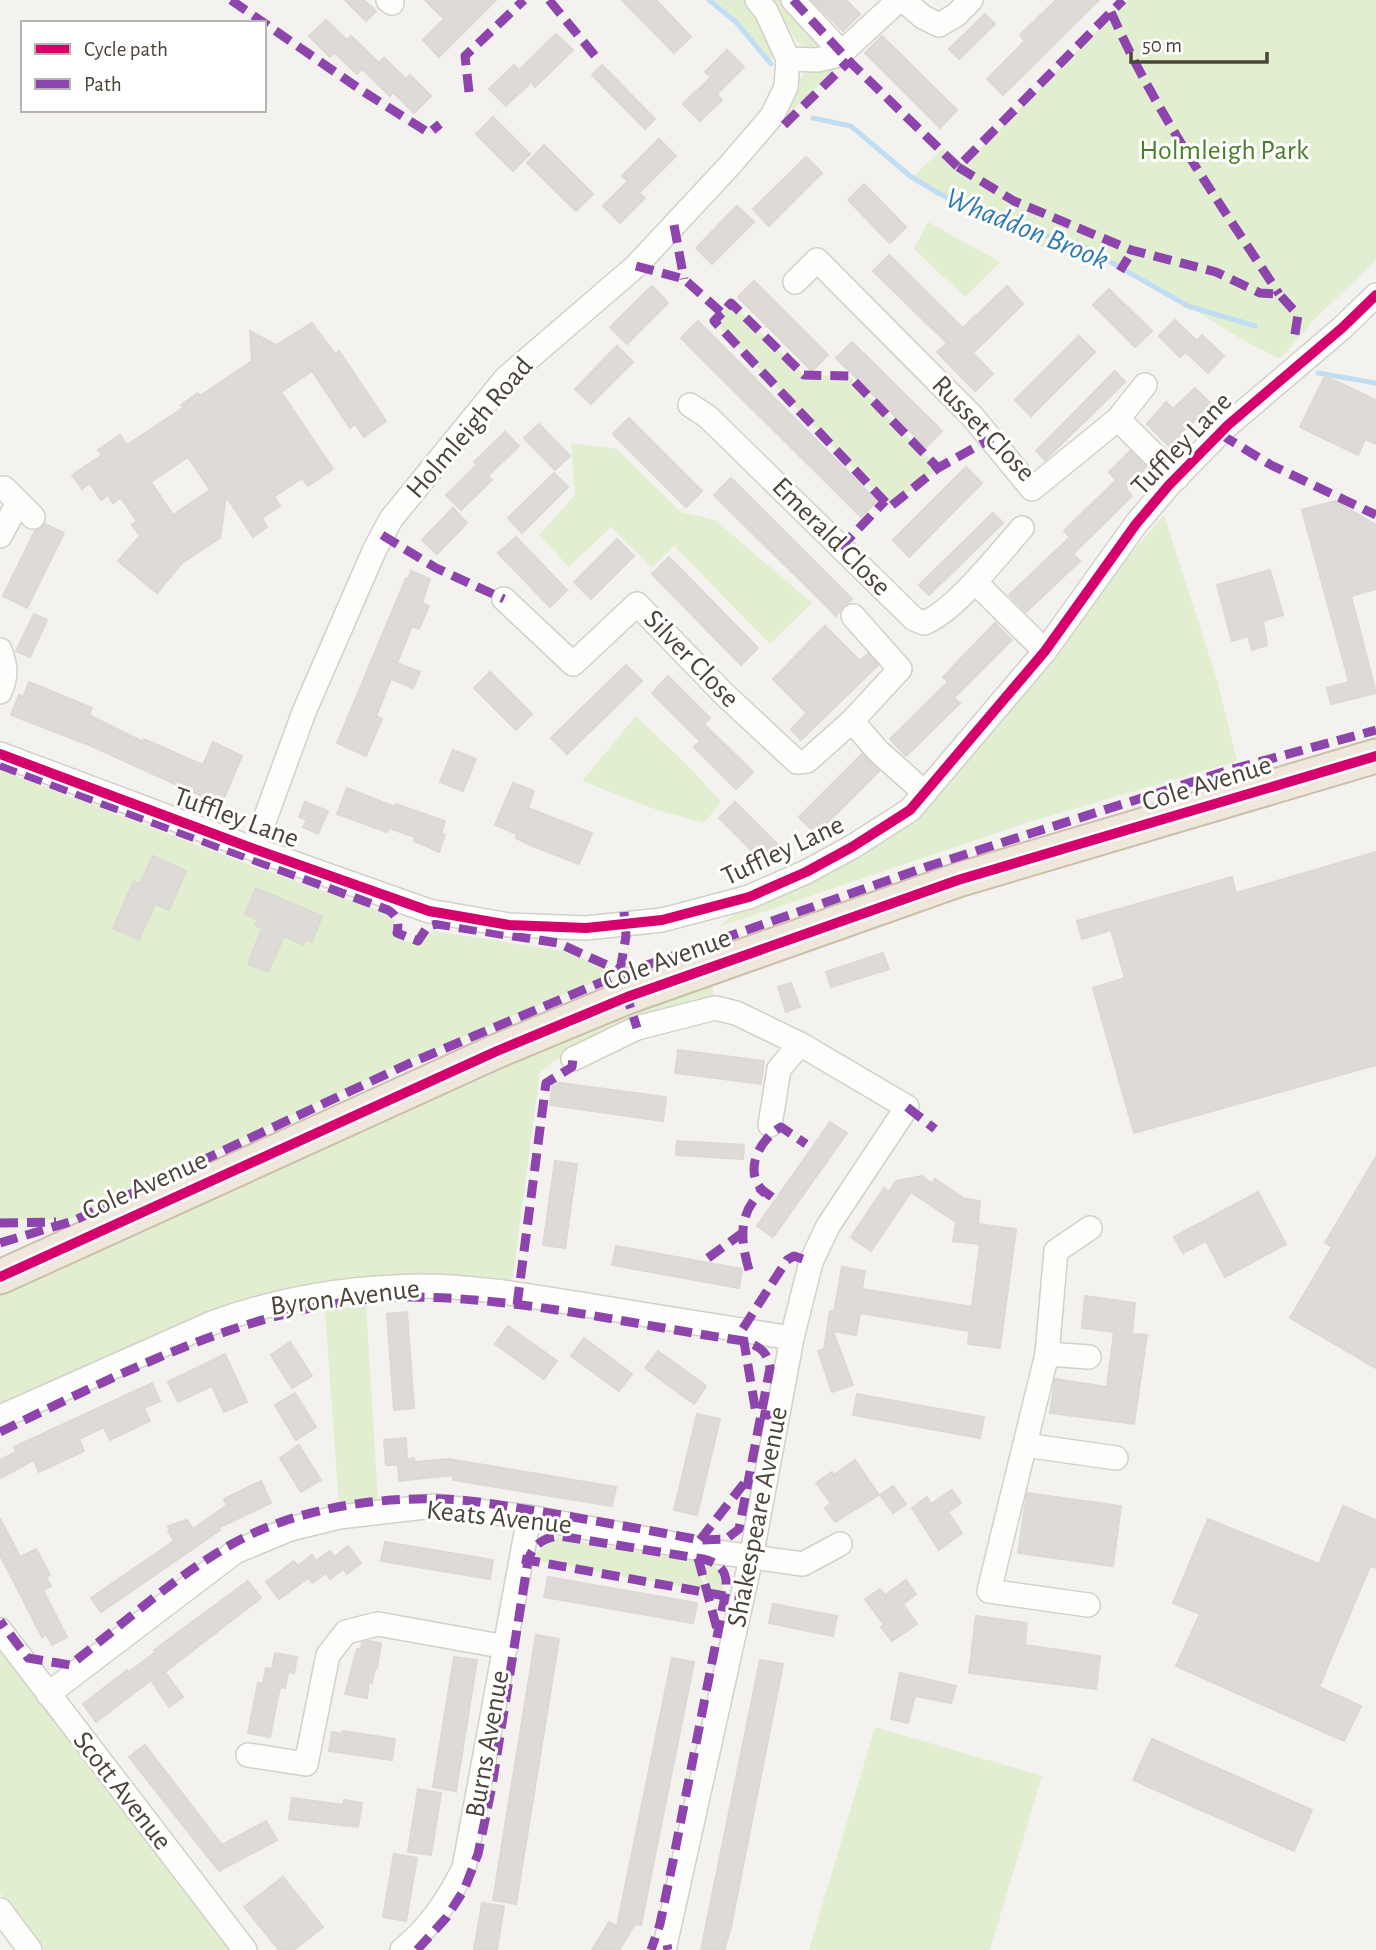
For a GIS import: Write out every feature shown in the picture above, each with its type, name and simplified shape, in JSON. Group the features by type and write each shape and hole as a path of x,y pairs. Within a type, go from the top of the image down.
{"highway":[{"name":"Cole Avenue","path":"0,1277 496,1051 627,997 958,880 1376,757"}],"street":[{"path":"757,0 766,10 788,59 817,60 842,53 901,0 923,17 939,25 956,15 971,0"},
{"path":"793,0 842,53"},
{"name":"Holmleigh Road","path":"254,849 303,712 319,681 374,551 391,519 506,378 636,266 730,165 772,116 786,87 788,59"},
{"name":"Russet Close","path":"795,282 817,260 972,416 1032,489 1118,419"},
{"name":"Tuffley Lane","path":"0,754 429,911 509,925 586,928 662,920 757,894 852,847 909,810 1045,651 1136,524 1177,478 1228,425 1342,328 1376,295"},
{"path":"1145,385 1118,419 1177,478"},
{"name":"Emerald Close","path":"690,405 708,416 914,618 924,623 934,619 975,582 1022,528"},
{"path":"0,537 19,503"},
{"path":"975,582 1045,651"},
{"name":"Silver Close","path":"504,599 573,664 637,604 723,692 797,762 807,761 852,720 900,669 853,616"},
{"path":"0,650 6,666 0,692"},
{"path":"852,720 878,751 925,793"},
{"path":"573,1059 637,1028 715,1008 736,1013 800,1044 779,1069 770,1125"},
{"name":"Shakespeare Avenue","path":"664,1950 751,1558 792,1338 811,1262 828,1226 907,1107 800,1044"},
{"path":"1088,1605 989,1591 1047,1354 1056,1251 1090,1228"},
{"name":"Byron Avenue","path":"0,1417 239,1313 320,1295 367,1290 420,1286 518,1294 792,1338"},
{"path":"1047,1354 1089,1357"},
{"path":"1025,1445 1115,1458"},
{"name":"Keats Avenue","path":"48,1694 235,1552 290,1530 338,1517 434,1506 529,1517 751,1558 803,1564 840,1544"},
{"name":"Burns Avenue","path":"402,1950 432,1921 449,1897 464,1868 529,1517"},
{"path":"248,1755 306,1764 328,1654 346,1632 378,1624 506,1647"},
{"name":"Scott Avenue","path":"0,1630 245,1950"},
{"path":"0,1910 30,1950"}],"green space":[{"path":"714,0 744,0 763,27 775,57 768,58 734,17"},
{"path":"772,0 786,0 833,49 811,49 797,42"},
{"name":"Holmleigh Park","path":"1128,0 1376,0 1376,260 1313,321 1280,359 1246,342 1124,266 1078,258 1039,246 938,196 911,179 943,148 965,164"},
{"path":"838,66 785,117 783,115 796,85 805,73"},
{"path":"928,222 1000,262 965,297 914,249"},
{"path":"731,303 804,375 849,376 938,468 890,507 714,321"},
{"path":"571,443 617,449 681,512 715,520 812,603 770,644 674,546 652,567 611,527 569,567 539,535 575,495"},
{"path":"1164,515 1217,680 1237,761 1029,822 719,927 757,894 910,810"},
{"path":"636,716 721,802 704,823 657,810 582,781"},
{"path":"0,770 255,867 386,913 394,920 394,936 419,946 425,935 434,931 563,951 620,971 402,1063 71,1219 0,1220"},
{"path":"712,980 714,1003 700,1004 555,1060 540,1072 512,1283 403,1276 344,1279 290,1288 213,1312 0,1407 0,1289 438,1091"},
{"path":"366,1304 378,1500 343,1506 339,1505 325,1311"},
{"path":"557,1538 697,1561 705,1591 532,1560 533,1555"},
{"path":"701,1561 713,1565 720,1572 722,1594 709,1592"},
{"path":"0,1647 234,1950 45,1950 0,1893"},
{"path":"875,1727 1042,1776 990,1950 809,1950"}],"building":[{"path":"345,0 364,0 376,11 366,21"},
{"path":"425,0 496,0 439,57 423,40 444,19"},
{"path":"622,0 656,0 691,37 674,53"},
{"path":"812,0 846,0 860,14 843,31"},
{"path":"1056,0 1099,0 1003,95 987,79 1025,41 1020,35"},
{"path":"985,14 995,24 959,59 949,49"},
{"path":"326,20 347,40 351,36 379,63 384,58 406,79 410,75 431,96 414,113 393,92 390,96 362,69 357,74 335,53 330,57 309,36"},
{"path":"556,34 573,50 535,87 531,82 506,106 489,89 514,65 519,70"},
{"path":"882,36 957,110 940,128 865,53"},
{"path":"727,50 744,67 717,94 722,100 700,121 683,104 711,77 705,72"},
{"path":"602,65 655,119 645,129 592,75"},
{"path":"493,117 530,154 513,171 476,134"},
{"path":"659,139 676,156 639,193 645,198 620,223 603,206 628,181 622,176"},
{"path":"544,145 593,194 576,211 527,163"},
{"path":"806,157 822,173 769,226 753,209"},
{"path":"864,184 906,227 890,243 848,200"},
{"path":"737,206 754,222 712,264 696,248"},
{"path":"889,255 963,328 1007,286 1023,304 973,353 993,374 975,391 937,352 947,343 873,271"},
{"path":"754,281 828,355 812,371 738,297"},
{"path":"652,286 668,303 627,344 610,327"},
{"path":"1109,289 1152,331 1135,347 1093,305"},
{"path":"1175,320 1197,341 1202,335 1224,356 1208,373 1186,352 1180,357 1159,336"},
{"path":"698,321 877,501 861,517 681,338"},
{"path":"312,323 335,354 339,351 386,421 364,437 355,424 350,428 312,371 281,392 333,469 308,486 302,478 274,497 280,506 262,518 267,527 253,537 226,496 220,538 182,563 157,593 118,561 140,536 132,525 137,521 121,498 113,503 108,495 101,500 90,483 82,489 72,475 102,455 98,450 120,435 127,445 183,408 181,405 198,393 200,396 252,361 250,331 276,345","holes":["188,457 210,490 173,515 151,482"]},
{"path":"1079,336 1095,352 1031,416 1015,400"},
{"path":"852,342 942,431 926,447 836,358"},
{"path":"617,346 633,362 591,404 575,389"},
{"path":"1115,371 1125,382 1045,460 1036,451"},
{"path":"1325,376 1376,400 1376,444 1365,439 1358,455 1300,427"},
{"path":"1195,388 1211,404 1169,446 1147,424 1166,402 1173,409"},
{"path":"629,418 702,491 686,507 613,434"},
{"path":"539,424 570,456 555,470 524,438"},
{"path":"505,432 519,446 488,476 492,480 461,510 446,495 477,465 474,462"},
{"path":"1130,451 1146,467 1125,488 1132,496 1073,554 1080,561 1026,612 1009,595 1070,537 1064,531 1116,480 1109,472"},
{"path":"966,467 982,483 909,557 893,540"},
{"path":"554,473 568,487 522,533 508,518"},
{"path":"731,478 852,599 836,616 714,495"},
{"path":"1335,501 1376,525 1376,589 1351,596 1376,693 1331,704 1327,688 1349,682 1302,510"},
{"path":"453,508 467,523 437,554 422,540"},
{"path":"993,513 1003,523 929,595 919,585"},
{"path":"45,524 64,533 27,608 3,596 35,531"},
{"path":"516,537 567,590 550,607 498,553"},
{"path":"617,539 634,556 591,599 574,582"},
{"path":"669,557 758,648 741,665 652,574"},
{"path":"1270,570 1283,615 1263,621 1267,645 1252,650 1248,636 1232,641 1217,585"},
{"path":"411,571 430,579 422,603 429,606 419,629 412,626 397,663 420,672 413,688 391,679 376,716 382,719 366,756 337,743"},
{"path":"34,614 47,620 30,657 16,651"},
{"path":"995,623 1012,640 954,698 960,703 906,756 890,739 948,682 943,677"},
{"path":"825,626 860,661 868,654 878,665 801,740 791,729 807,713 773,679"},
{"path":"626,665 642,681 567,754 551,738"},
{"path":"490,672 532,714 516,730 474,688"},
{"path":"668,676 710,718 704,724 753,772 736,789 694,747 700,741 652,693"},
{"path":"29,682 92,708 89,715 143,742 144,739 203,765 213,742 242,756 221,805 89,745 11,715 19,695 23,697"},
{"path":"453,750 476,759 463,791 440,782"},
{"path":"862,754 879,771 816,834 799,817"},
{"path":"513,783 534,791 528,808 592,833 579,864 530,845 516,838 517,834 495,825"},
{"path":"347,788 395,807 396,804 445,821 441,833 445,835 439,852 414,841 415,837 389,828 387,832 337,814"},
{"path":"305,802 328,811 318,834 303,827 307,820 299,817"},
{"path":"735,802 777,844 761,860 719,818"},
{"path":"1376,852 1376,1065 1134,1133 1093,988 1125,978 1111,930 1082,939 1077,921 1232,877 1236,893"},
{"path":"153,856 186,871 169,910 155,904 139,940 113,928 134,881 140,884"},
{"path":"256,888 322,916 312,942 305,940 303,945 284,936 268,972 248,964 262,928 255,925 258,920 245,914"},
{"path":"883,953 889,969 831,987 826,972"},
{"path":"791,983 800,1007 786,1012 778,987"},
{"path":"678,1050 764,1061 761,1084 675,1073"},
{"path":"553,1082 666,1097 663,1121 550,1105"},
{"path":"830,1122 847,1133 773,1237 757,1226"},
{"path":"677,1141 744,1145 743,1159 676,1155"},
{"path":"1376,1157 1376,1368 1290,1318 1332,1247 1325,1243"},
{"path":"555,1161 577,1164 565,1248 543,1245"},
{"path":"922,1176 932,1184 935,1179 963,1198 980,1201 978,1224 1016,1229 1000,1348 968,1344 969,1331 860,1313 856,1335 833,1331 853,1385 832,1392 818,1351 824,1349 830,1311 834,1312 842,1267 865,1271 862,1289 972,1307 980,1244 953,1241 956,1222 911,1192 871,1251 851,1237 884,1188 889,1192 896,1181"},
{"path":"1258,1192 1286,1244 1225,1277 1206,1241 1183,1253 1174,1237"},
{"path":"616,1246 742,1269 739,1288 612,1265"},
{"path":"1085,1296 1135,1303 1132,1334 1147,1335 1134,1424 1050,1413 1055,1379 1107,1387 1114,1332 1082,1328"},
{"path":"407,1312 414,1408 394,1410 387,1314"},
{"path":"508,1326 557,1361 544,1379 495,1344"},
{"path":"584,1338 632,1374 619,1391 571,1356"},
{"path":"290,1342 312,1376 292,1388 271,1355"},
{"path":"658,1351 706,1386 694,1404 645,1368"},
{"path":"225,1354 247,1402 224,1412 212,1386 178,1402 168,1382"},
{"path":"152,1383 160,1401 144,1408 150,1421 110,1440 104,1427 79,1439 84,1451 39,1472 34,1460 0,1478 0,1460 16,1452 14,1447"},
{"path":"295,1393 316,1427 296,1440 275,1405"},
{"path":"857,1394 984,1417 980,1438 853,1415"},
{"path":"697,1414 720,1419 697,1515 674,1510"},
{"path":"406,1438 407,1459 414,1458 415,1462 448,1459 616,1487 612,1506 453,1480 454,1475 399,1481 398,1465 386,1465 384,1440"},
{"path":"299,1445 321,1480 301,1492 280,1458"},
{"path":"855,1460 879,1495 835,1522 825,1508 831,1503 816,1483 832,1472 834,1475"},
{"path":"261,1481 271,1503 218,1528 220,1530 101,1612 91,1598 174,1541 168,1526 187,1520 193,1529 227,1505 224,1499"},
{"path":"893,1486 906,1504 893,1513 880,1495"},
{"path":"952,1490 961,1503 948,1512 962,1533 939,1550 912,1508 927,1497 931,1504"},
{"path":"1027,1493 1121,1506 1113,1566 1018,1553"},
{"path":"1343,1506 1376,1520 1376,1568 1370,1566 1319,1687 1361,1706 1344,1741 1176,1666 1200,1614 1173,1603 1208,1519 1319,1564"},
{"path":"0,1518 20,1557 36,1549 50,1575 46,1577 51,1586 43,1590 67,1637 52,1645 46,1634 42,1637 0,1555"},
{"path":"385,1542 493,1560 490,1579 381,1561"},
{"path":"348,1546 361,1563 347,1574 343,1569 330,1579 326,1573 312,1583 308,1578 279,1599 266,1582 294,1561 298,1566 312,1555 316,1561 330,1551 334,1557"},
{"path":"548,1577 697,1603 693,1623 544,1597"},
{"path":"906,1580 916,1594 903,1604 917,1624 892,1641 865,1599 880,1589 885,1595"},
{"path":"248,1581 261,1598 165,1672 183,1697 169,1707 151,1680 96,1722 83,1704"},
{"path":"773,1604 837,1616 833,1636 769,1623"},
{"path":"976,1616 1027,1623 1025,1645 1100,1656 1096,1689 969,1673"},
{"path":"536,1635 559,1639 516,1904 493,1900"},
{"path":"362,1642 381,1643 377,1668 372,1683 369,1683 367,1698 345,1694 357,1649 361,1649"},
{"path":"275,1653 297,1657 294,1673 288,1672 285,1688 280,1687 270,1737 248,1733 258,1683 263,1684 266,1668 272,1669"},
{"path":"454,1657 477,1660 456,1791 433,1787"},
{"path":"672,1658 694,1662 641,1925 635,1924 619,1950 592,1950 609,1922 617,1926"},
{"path":"760,1660 783,1664 731,1927 724,1950 701,1950"},
{"path":"900,1673 956,1686 951,1703 915,1696 908,1723 891,1719"},
{"path":"343,1731 395,1739 392,1760 329,1751 332,1732 342,1734"},
{"path":"1152,1739 1312,1810 1294,1851 1133,1780"},
{"path":"145,1745 222,1845 266,1821 277,1840 219,1871 129,1757"},
{"path":"418,1789 441,1793 431,1855 408,1852"},
{"path":"292,1798 343,1805 344,1800 362,1803 358,1827 289,1819"},
{"path":"394,1854 417,1858 406,1921 383,1917"},
{"path":"283,1877 323,1927 294,1950 279,1950 244,1907"},
{"path":"482,1903 504,1906 497,1950 474,1950"}],"waterway":[{"name":"Whaddon Brook","path":"709,0 736,22 771,64"},
{"name":"Whaddon Brook","path":"813,118 851,126 910,176 938,193 1016,229 1077,243 1188,306 1255,326"},
{"name":"Whaddon Brook","path":"1318,373 1376,383"}],"marked path":[{"path":"231,0 261,21"},
{"path":"469,92 465,56 524,0"},
{"path":"549,0 596,57"},
{"path":"793,0 849,61 958,167 1123,0"},
{"path":"1111,12 1168,121 1279,294"},
{"path":"266,24 429,133 440,124"},
{"path":"784,125 849,61"},
{"path":"958,167 1014,201 1131,250 1216,272 1260,293 1279,294 1298,315 1294,340"},
{"path":"674,225 684,279"},
{"path":"1120,271 1128,258"},
{"path":"636,266 684,279 722,313 731,303 804,375 849,376 938,468"},
{"path":"722,313 714,321 890,507 938,468 992,438"},
{"path":"1220,434 1271,465 1376,515"},
{"path":"840,548 885,501"},
{"path":"382,535 436,568 504,599"},
{"path":"0,1243 73,1221 408,1064 616,976 929,866 1226,771 1376,730"},
{"path":"0,765 388,910 397,920 397,933 418,941 428,926 437,924 558,943 620,971 637,1028"},
{"path":"620,971 626,936 624,912"},
{"path":"517,1305 546,1083 572,1067 573,1059"},
{"path":"907,1107 935,1129"},
{"path":"772,1197 760,1187 755,1178 755,1161 762,1145 781,1127 806,1144"},
{"path":"749,1270 743,1227 749,1208 763,1190"},
{"path":"0,1223 56,1222"},
{"path":"708,1258 741,1234"},
{"path":"778,1417 756,1413 742,1330 787,1260 794,1256 811,1262"},
{"path":"0,1432 97,1385 197,1342 248,1324 301,1310 354,1301 408,1297 450,1298 577,1313 744,1341 762,1350 770,1368 739,1529 726,1539 700,1540 468,1501 416,1499 362,1503 281,1522 232,1544 169,1586 70,1665 28,1658 0,1621"},
{"path":"700,1540 749,1477"},
{"path":"417,1950 446,1918 464,1890 478,1854 492,1786 528,1560 540,1543 560,1536 703,1559 720,1567 725,1576 725,1596 672,1866 660,1924 651,1950"},
{"path":"698,1558 717,1629"},
{"path":"522,1559 743,1597"},
{"path":"667,1945 668,1950"}],"cycle path":[{"path":"0,754 429,911 509,925 586,928 662,920 749,897 806,872 910,810 1045,651 1136,524 1169,485 1228,425 1342,328 1376,295"},
{"path":"0,1277 497,1051 627,997 958,880 1376,756"}]}
